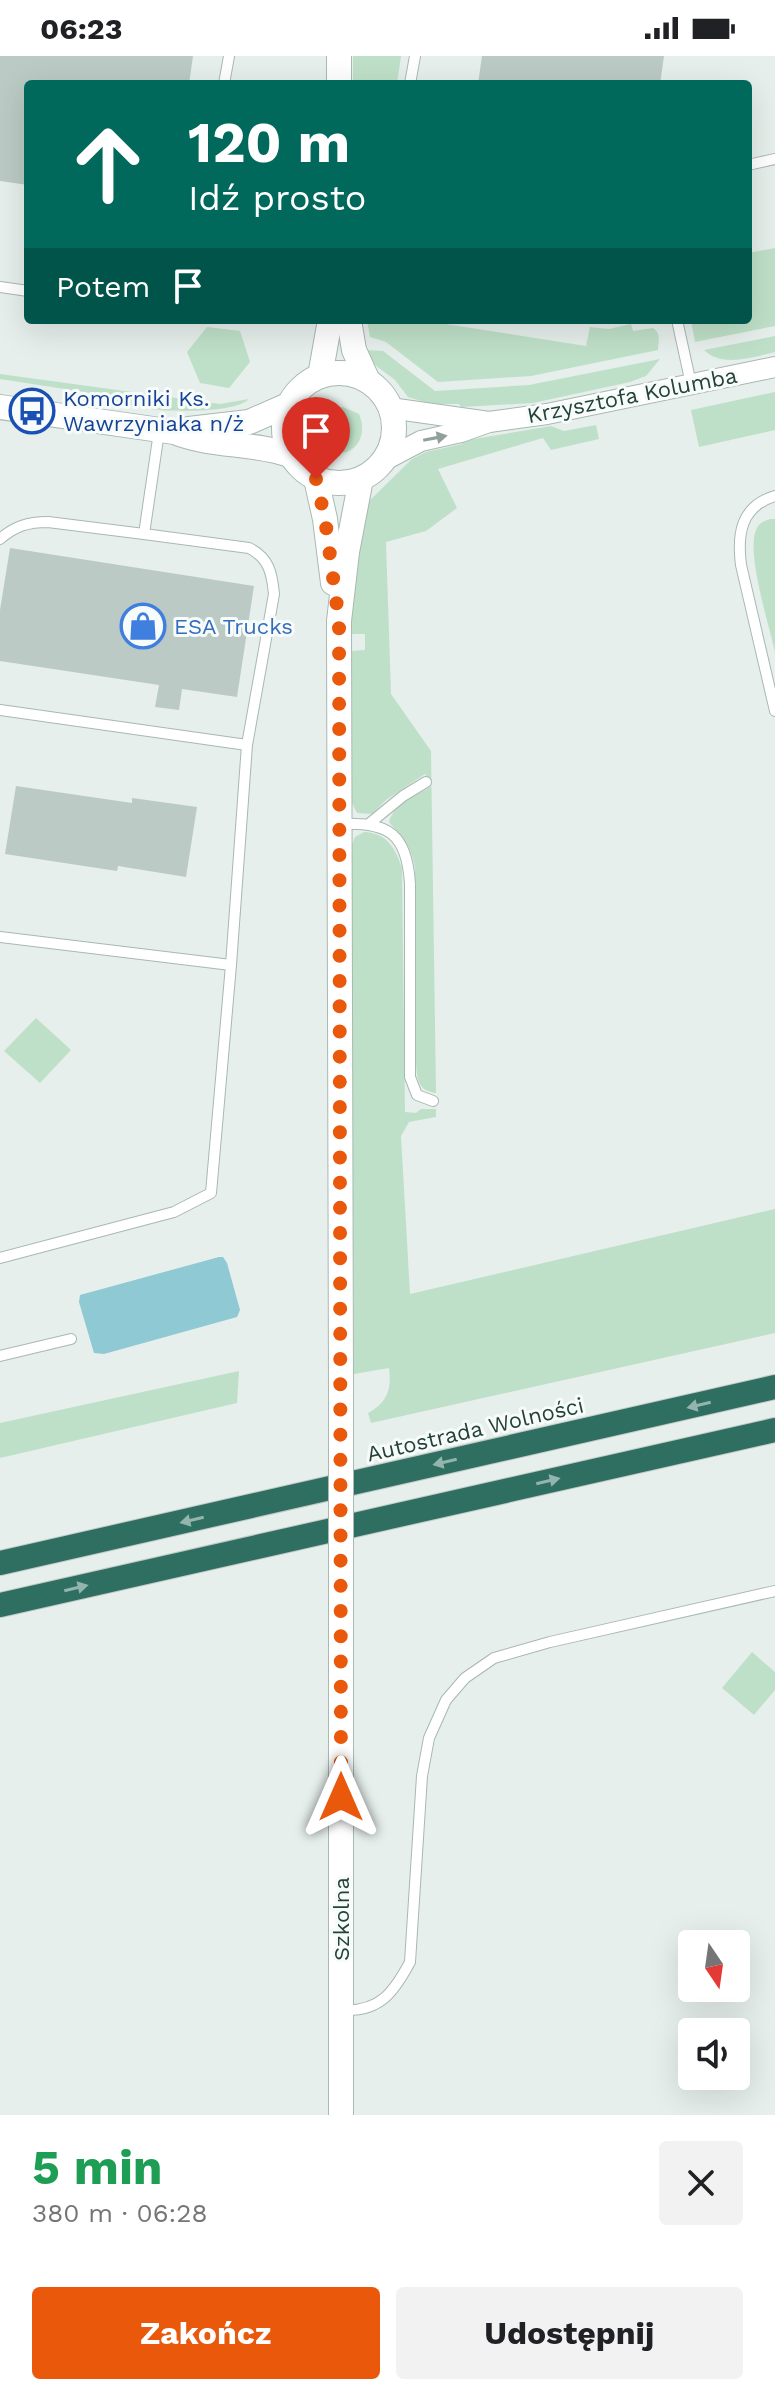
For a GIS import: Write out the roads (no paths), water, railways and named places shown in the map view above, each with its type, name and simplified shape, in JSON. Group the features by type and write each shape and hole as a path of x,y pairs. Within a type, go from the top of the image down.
{"highway":[{"name":"Autostrada Wolności","path":"0,1563 775,1387"},
{"path":"0,1605 775,1430"}],"street":[{"path":"339,56 339,80"},
{"path":"320,376 329,324"},
{"path":"350,324 354,350 368,381"},
{"name":"Krzysztofa Kolumba","path":"383,461 421,441 448,436 489,422 547,414 775,367"},
{"path":"352,374 368,381 381,393 390,408 394,436 383,461 361,479 334,483 316,479 301,469 290,455 284,438 284,419 291,401 307,383 320,376 352,374"},
{"path":"167,431 249,422 291,401"},
{"path":"0,407 167,431 196,439 259,446 290,455"},
{"name":"Krzysztofa Kolumba","path":"390,408 489,422"},
{"path":"316,479 325,519 339,621"},
{"path":"339,621 348,544 361,479"},
{"name":"Szkolna","path":"339,621 341,2115"}],"lane":[{"path":"225,80 229,56"},
{"path":"411,80 415,56"},
{"path":"752,164 775,159"},
{"path":"0,287 24,290"},
{"path":"678,324 691,384"},
{"path":"291,401 336,427"},
{"path":"144,534 167,431"},
{"path":"775,496 750,510 738,541 775,711"},
{"path":"0,539 18,526 48,522 249,548 261,554 268,564 274,594 247,745 211,1193 174,1212 0,1258"},
{"path":"0,710 247,745"},
{"path":"370,823 426,782"},
{"path":"339,824 370,823 393,836 407,858 410,884 410,1077 417,1095 433,1101"},
{"path":"0,937 231,965"},
{"path":"0,1356 71,1339"},
{"path":"341,2009 375,2006 396,1989 410,1962 422,1776 429,1738 446,1700 465,1678 494,1658 522,1650 775,1591"}],"water":[{"path":"219,1257 227,1263 240,1310 237,1317 104,1354 94,1353 79,1302 80,1295"}],"place":[{"name":"Komorniki Ks. Wawrzyniaka n/ż","path":"32,411"},
{"name":"ESA Trucks","path":"143,626"}]}
